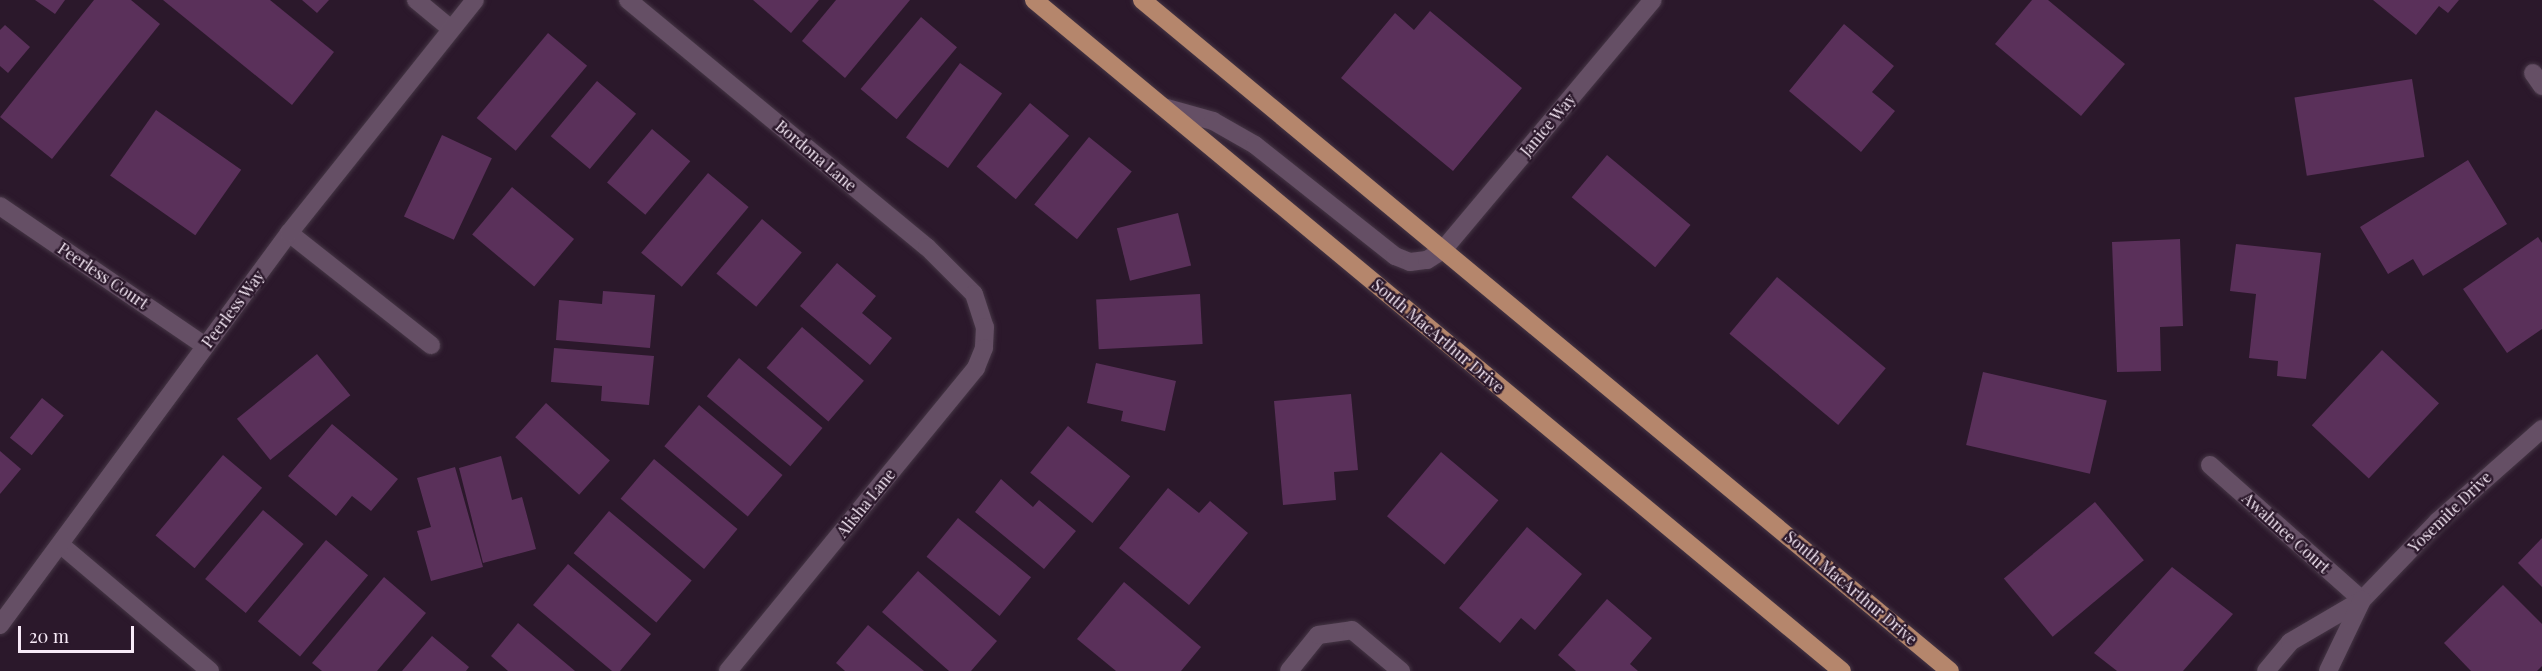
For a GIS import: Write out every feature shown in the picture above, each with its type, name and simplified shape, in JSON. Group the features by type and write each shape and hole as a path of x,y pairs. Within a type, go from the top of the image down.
{"main road":[{"name":"South MacArthur Drive","path":"1034,0 1842,671"},
{"name":"South MacArthur Drive","path":"1142,0 1950,671"}],"street":[{"path":"416,0 451,29"},
{"name":"Peerless Way","path":"0,625 289,233 474,0"},
{"name":"Bordona Lane","path":"628,0 927,247 974,294 984,327"},
{"name":"Janice Way","path":"1443,250 1653,0"},
{"path":"1163,107 1213,121 1255,145 1395,256 1410,262 1427,260 1443,250"},
{"name":"Peerless Court","path":"0,206 206,346"},
{"path":"289,233 431,345"},
{"name":"Alisha Lane","path":"728,671 976,368 984,348 984,327"},
{"name":"Yosemite Drive","path":"2266,671 2290,642 2362,600 2438,521 2542,429"},
{"name":"Awahnee Court","path":"2210,465 2362,600"},
{"path":"61,545 210,671"},
{"name":"Yosemite Drive","path":"2328,671 2362,600"},
{"path":"1289,671 1318,635 1352,630 1401,671"}],"building":[{"path":"35,0 65,0 55,14"},
{"path":"94,0 131,0 160,24 52,159 0,117"},
{"path":"163,0 270,0 334,52 292,105"},
{"path":"302,0 329,0 317,13"},
{"path":"753,0 819,0 791,33"},
{"path":"836,0 910,0 845,78 802,41"},
{"path":"2032,0 2048,0 2125,64 2081,116 1995,44"},
{"path":"2373,0 2459,0 2448,13 2439,6 2416,35"},
{"path":"1430,11 1522,88 1453,171 1341,78 1395,13 1414,30"},
{"path":"921,17 957,47 897,119 861,89"},
{"path":"1844,24 1894,66 1872,92 1895,111 1861,152 1789,91"},
{"path":"5,25 30,47 8,73 0,66 0,30"},
{"path":"548,33 587,66 516,151 477,118"},
{"path":"960,63 1002,94 948,168 906,137"},
{"path":"2412,79 2424,157 2307,176 2294,98"},
{"path":"597,81 636,114 590,169 551,136"},
{"path":"1030,103 1069,136 1016,199 977,167"},
{"path":"156,110 241,170 195,235 110,176"},
{"path":"652,129 690,161 645,215 607,183"},
{"path":"442,135 492,158 454,240 404,217"},
{"path":"1089,137 1132,172 1077,239 1034,205"},
{"path":"1607,155 1690,225 1655,267 1572,197"},
{"path":"2468,160 2507,224 2423,276 2413,259 2388,274 2360,227"},
{"path":"708,173 749,207 682,287 641,253"},
{"path":"512,187 574,239 534,287 472,234"},
{"path":"1178,213 1191,265 1130,281 1117,228"},
{"path":"762,219 802,252 756,307 716,273"},
{"path":"2538,237 2542,243 2542,329 2507,353 2463,289"},
{"path":"2180,239 2183,326 2160,327 2161,371 2117,372 2112,242"},
{"path":"2236,244 2321,253 2306,379 2277,376 2278,361 2249,358 2256,294 2230,291"},
{"path":"837,263 876,296 862,313 892,338 870,365 800,306"},
{"path":"1777,277 1886,368 1838,425 1729,334"},
{"path":"603,291 655,295 650,348 556,340 559,300 602,304"},
{"path":"1200,294 1203,344 1099,349 1096,299"},
{"path":"802,327 864,381 828,422 767,368"},
{"path":"554,348 654,356 649,405 601,401 602,386 551,382"},
{"path":"2382,350 2439,403 2369,479 2312,425"},
{"path":"317,354 350,395 270,460 237,419"},
{"path":"739,358 822,428 790,466 707,396"},
{"path":"1096,363 1176,381 1165,431 1121,421 1123,411 1087,403"},
{"path":"1983,372 2107,401 2090,474 1966,445"},
{"path":"1351,394 1358,470 1334,472 1336,500 1283,505 1274,401"},
{"path":"42,398 64,416 32,455 10,438"},
{"path":"546,403 610,461 579,495 515,437"},
{"path":"699,405 782,475 748,516 664,446"},
{"path":"332,424 398,479 371,511 352,496 336,516 288,476"},
{"path":"1068,426 1130,476 1092,523 1030,473"},
{"path":"0,451 21,469 0,494"},
{"path":"1441,452 1498,500 1444,565 1387,516"},
{"path":"223,455 262,488 195,568 156,535"},
{"path":"501,456 512,500 522,497 536,549 483,563 459,468"},
{"path":"654,459 737,529 704,569 621,499"},
{"path":"455,467 483,567 431,581 417,531 431,527 417,478"},
{"path":"1001,479 1033,507 1039,500 1076,531 1044,569 975,512"},
{"path":"1168,488 1199,513 1210,501 1248,533 1189,605 1119,548"},
{"path":"2095,502 2144,560 2053,637 2004,578"},
{"path":"263,510 304,544 246,613 205,579"},
{"path":"609,511 692,580 656,623 574,553"},
{"path":"958,518 1031,577 1000,616 927,557"},
{"path":"1527,527 1582,574 1535,630 1521,618 1500,643 1459,608"},
{"path":"2542,538 2542,587 2518,563"},
{"path":"326,540 368,575 300,657 258,621"},
{"path":"568,564 651,634 620,671 612,671 533,605"},
{"path":"2172,567 2233,614 2183,671 2117,671 2094,653"},
{"path":"918,571 997,641 971,671 949,671 882,612"},
{"path":"384,577 426,613 377,671 322,671 312,663"},
{"path":"1124,582 1201,647 1181,671 1116,671 1077,639"},
{"path":"2503,585 2542,624 2542,666 2537,671 2471,671 2444,643"},
{"path":"1607,599 1652,638 1630,664 1638,671 1576,671 1558,655"},
{"path":"518,623 575,671 508,671 491,656"},
{"path":"868,625 924,671 845,671 836,663"},
{"path":"432,636 469,667 466,671 402,671"}]}
